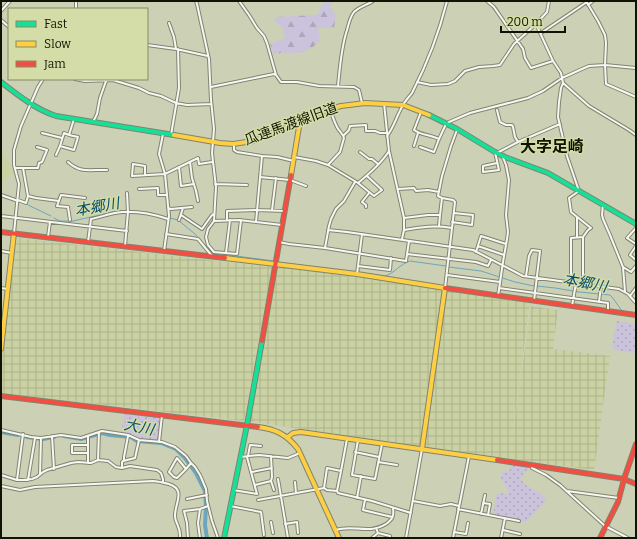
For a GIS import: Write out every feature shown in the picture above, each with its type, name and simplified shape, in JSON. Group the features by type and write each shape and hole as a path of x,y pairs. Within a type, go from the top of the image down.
{"street":[{"path":"1,11 10,1"},
{"path":"196,1 209,59 211,104 214,129 212,142 212,162 216,184 214,220 208,229 206,237 208,246 212,251 237,254 241,220"},
{"path":"239,1 264,36 276,75 281,82 297,82 319,86 354,87 360,92 362,103"},
{"path":"338,86 340,61 350,19 353,13 373,1"},
{"path":"387,134 417,82 432,49 447,1"},
{"path":"487,1 494,7 523,49 525,58 531,68 553,61"},
{"path":"417,82 431,85 448,84 455,81 465,71 479,67 500,65 510,48 547,12 550,1"},
{"path":"541,34 587,3 593,1"},
{"path":"587,3 598,21 606,43 606,84 636,97"},
{"path":"170,23 177,49 179,88 171,135"},
{"path":"536,24 553,61 561,73 563,83 589,106 636,135"},
{"path":"148,45 177,49 208,56"},
{"path":"420,147 434,152 446,124 470,113 528,98 543,91 562,78 589,66 605,65 636,68"},
{"path":"211,86 276,75"},
{"path":"1,349 2,324 8,289 18,200 19,184 14,158 16,141 21,126 42,80"},
{"path":"80,80 113,80 161,96 176,103 187,105 211,104"},
{"path":"93,122 97,114 106,80"},
{"name":"瓜連馬渡線旧道","path":"1,82 31,104 48,114 212,142 234,144 244,143 260,138 330,109 341,106 362,103 403,105 457,129 502,155 548,174 636,224"},
{"path":"563,83 560,88 558,112 566,156 579,191 569,198 571,212 591,228 583,237 583,284"},
{"path":"384,103 389,151 404,218 402,239"},
{"path":"330,109 338,129 344,136"},
{"path":"497,110 500,122 506,125 512,125 514,129 514,137 518,142"},
{"path":"421,112 414,130 418,133 433,136 439,139"},
{"path":"69,135 74,119"},
{"path":"224,538 246,425 300,121"},
{"path":"497,163 482,166 483,172 499,170 496,152 560,124"},
{"path":"328,165 340,152 344,142 344,136 349,130 350,126 366,125 366,131 375,131 387,134"},
{"path":"406,538 422,449 447,275 455,202 453,200 438,197 442,176 457,129"},
{"path":"42,132 62,138"},
{"path":"414,146 418,133"},
{"path":"56,155 64,134 78,137 74,150 60,146"},
{"path":"163,134 160,154 165,174 168,208 164,251"},
{"path":"234,144 234,150 236,152 316,161 328,165 356,182 374,196 382,190 367,176"},
{"path":"15,168 38,168 39,163 42,162 47,150 37,147"},
{"path":"325,248 330,219 336,209 344,201 356,182 367,176 389,151"},
{"path":"360,152 378,164"},
{"path":"498,296 508,232 506,215 509,180 502,155"},
{"path":"256,222 262,156"},
{"path":"145,175 145,166 133,164 132,176 165,174 198,158 199,164 212,162"},
{"path":"68,162 76,168 90,171 107,170"},
{"path":"190,162 198,201"},
{"path":"1,195 26,203 28,196 23,168"},
{"path":"179,168 182,186 194,184"},
{"path":"260,177 290,180 306,186"},
{"path":"272,211 276,178"},
{"path":"216,184 247,185"},
{"path":"139,189 158,188 158,195 167,195"},
{"path":"398,189 414,188 416,191 428,190 439,192"},
{"path":"366,207 366,205 362,202 369,192"},
{"path":"125,246 128,211 127,193"},
{"path":"70,220 68,207 57,206 61,195 85,198"},
{"path":"28,196 59,201"},
{"path":"439,226 442,198"},
{"path":"603,204 603,219 623,267 625,292"},
{"path":"168,208 192,207"},
{"path":"179,220 183,208"},
{"path":"88,242 91,219 128,211 151,214 168,219"},
{"path":"226,253 229,220 227,211 284,211"},
{"path":"452,222 472,225 473,215 453,213"},
{"path":"181,215 202,229 212,214 214,214"},
{"path":"404,218 440,215"},
{"path":"1,216 127,230"},
{"path":"577,217 577,238"},
{"path":"214,220 241,220 282,225"},
{"path":"48,237 50,222"},
{"path":"404,230 439,226 452,228"},
{"path":"636,228 627,238 636,245 630,255 636,260"},
{"path":"328,230 466,249 476,252 502,266 526,276 619,289 630,296 636,303"},
{"path":"1,232 357,273 498,296 636,315"},
{"path":"166,234 198,239 211,255"},
{"path":"357,273 362,234"},
{"path":"476,252 481,236 506,244"},
{"path":"571,282 571,238 583,237"},
{"path":"279,242 406,261 409,241"},
{"path":"478,246 504,255"},
{"path":"526,276 529,256 532,250 540,251 534,301"},
{"path":"1,251 12,253"},
{"path":"211,255 212,251"},
{"path":"407,254 482,263 488,266 491,259"},
{"path":"358,266 390,270 391,258"},
{"path":"623,267 631,272 636,266"},
{"path":"447,275 500,281"},
{"path":"572,306 576,283"},
{"path":"599,302 601,286"},
{"path":"1,288 8,289"},
{"path":"499,288 608,303 608,311"},
{"path":"630,296 636,288"},
{"path":"1,396 274,429 288,437 300,453 339,538"},
{"path":"159,442 162,415"},
{"path":"1,430 41,439 61,435 81,438 88,437 102,431 128,436 139,441 159,442 178,448 190,464 198,471 206,489 207,506 218,538"},
{"path":"288,437 297,432 358,440 596,474 624,479 636,484"},
{"path":"98,460 99,433"},
{"path":"16,480 23,436"},
{"path":"122,468 128,436"},
{"path":"52,437 54,469"},
{"path":"88,437 88,462"},
{"path":"28,480 35,438"},
{"path":"40,474 41,439"},
{"path":"337,491 347,439"},
{"path":"358,440 352,475 375,479 382,444"},
{"path":"124,460 135,458 139,441"},
{"path":"600,538 619,498 636,444"},
{"path":"88,445 72,445 72,453 88,453"},
{"path":"233,490 256,494 248,457 250,445 261,446"},
{"path":"356,452 379,457"},
{"path":"240,457 259,455 288,458 300,453"},
{"path":"271,456 272,481 274,490"},
{"path":"453,538 468,456"},
{"path":"186,469 177,458 169,472 177,478 186,469 190,464"},
{"path":"1,475 16,480 28,480 37,477 47,470 71,463 92,463 98,460 108,461 116,467 122,468 130,466 157,470 161,473 163,482"},
{"path":"378,462 397,465"},
{"path":"531,465 532,468 546,475 567,491 605,526 628,538"},
{"path":"252,472 272,468"},
{"path":"324,488 327,468 341,471"},
{"path":"357,498 361,476"},
{"path":"278,479 288,538"},
{"path":"1,486 20,490 35,487 145,481 163,482 174,486 178,490 179,495 175,516 180,530 180,538"},
{"path":"255,485 272,481"},
{"path":"295,482 296,493"},
{"path":"258,500 324,488 411,513"},
{"path":"567,491 619,498"},
{"path":"187,499 207,495"},
{"path":"481,514 485,495"},
{"path":"365,500 363,510 393,517"},
{"path":"413,501 440,506 451,504 459,508 481,514 519,521"},
{"path":"483,503 490,504 488,515"},
{"path":"188,538 187,523 184,511 200,509 207,506"},
{"path":"230,506 261,512 264,535"},
{"path":"336,530 346,528 369,530 380,527 390,521 393,517 393,508"},
{"path":"200,509 198,523 200,538"},
{"path":"501,538 505,518"},
{"path":"271,522 273,533"},
{"path":"286,524 297,522 298,533"},
{"path":"454,532 466,534 468,523"},
{"path":"376,528 378,533"},
{"path":"503,530 520,534"},
{"path":"372,538 378,533"},
{"path":"378,533 390,536 390,538"}],"shaded area":[{"path":"1,150 14,172 1,183"},
{"path":"17,238 272,267 244,421 1,393 1,364"},
{"path":"280,267 443,289 420,446 252,422 250,420 277,269"},
{"path":"450,290 530,302 509,459 427,447 425,445 447,291"},
{"path":"531,306 558,310 553,349 610,356 594,470 509,459"}],"green space":[{"path":"324,1 334,1 330,7 336,15 334,28 318,28 320,41 307,50 297,53 283,53 274,55 270,44 285,38 283,28 274,21 276,17 317,15"},
{"path":"617,321 636,324 636,353 615,350 612,347"},
{"path":"124,414 161,418 158,441 142,440 129,435 121,434"},
{"path":"511,464 529,467 520,479 527,486 540,493 546,500 525,523 520,519 493,515 497,493 510,494 501,478 502,471 509,472"}],"waterway":[{"name":"本郷川","path":"28,205 51,216"},
{"name":"本郷川","path":"54,218 60,221 73,221 123,211"},
{"name":"本郷川","path":"147,212 178,220 195,234 209,251 213,253 274,261"},
{"name":"本郷川","path":"277,262 385,276 410,261 446,266"},
{"name":"本郷川","path":"449,267 481,271 515,282 534,286"},
{"name":"本郷川","path":"537,286 610,295 622,311"},
{"name":"大川","path":"1,432 18,435"},
{"name":"大川","path":"64,436 81,439 102,433 131,437 137,441 161,443 176,449 196,473 205,491 205,525 207,538"},
{"name":"大川","path":"27,437 43,439 54,437"}],"traffic: fast":[{"path":"1,82 34,106 56,116 174,135"},
{"path":"429,115 457,129 505,157 548,173 636,224"},
{"path":"224,538 262,341"}],"traffic: slow":[{"path":"174,135 233,144 253,141 330,109 365,103 403,105 429,115"},
{"path":"291,175 300,121"},
{"path":"1,349 14,233"},
{"path":"225,258 357,274 445,288"},
{"path":"422,449 445,288"},
{"path":"258,427 276,431 290,440 298,449 339,538"},
{"path":"288,437 293,433 301,432 497,460"}],"traffic: jam":[{"path":"262,341 291,175"},
{"path":"1,232 225,258"},
{"path":"445,288 636,315"},
{"path":"1,396 258,427"},
{"path":"600,538 618,502 636,444"},
{"path":"497,460 624,479 636,484"}],"district":[{"name":"大字足崎","path":"552,146"}]}
